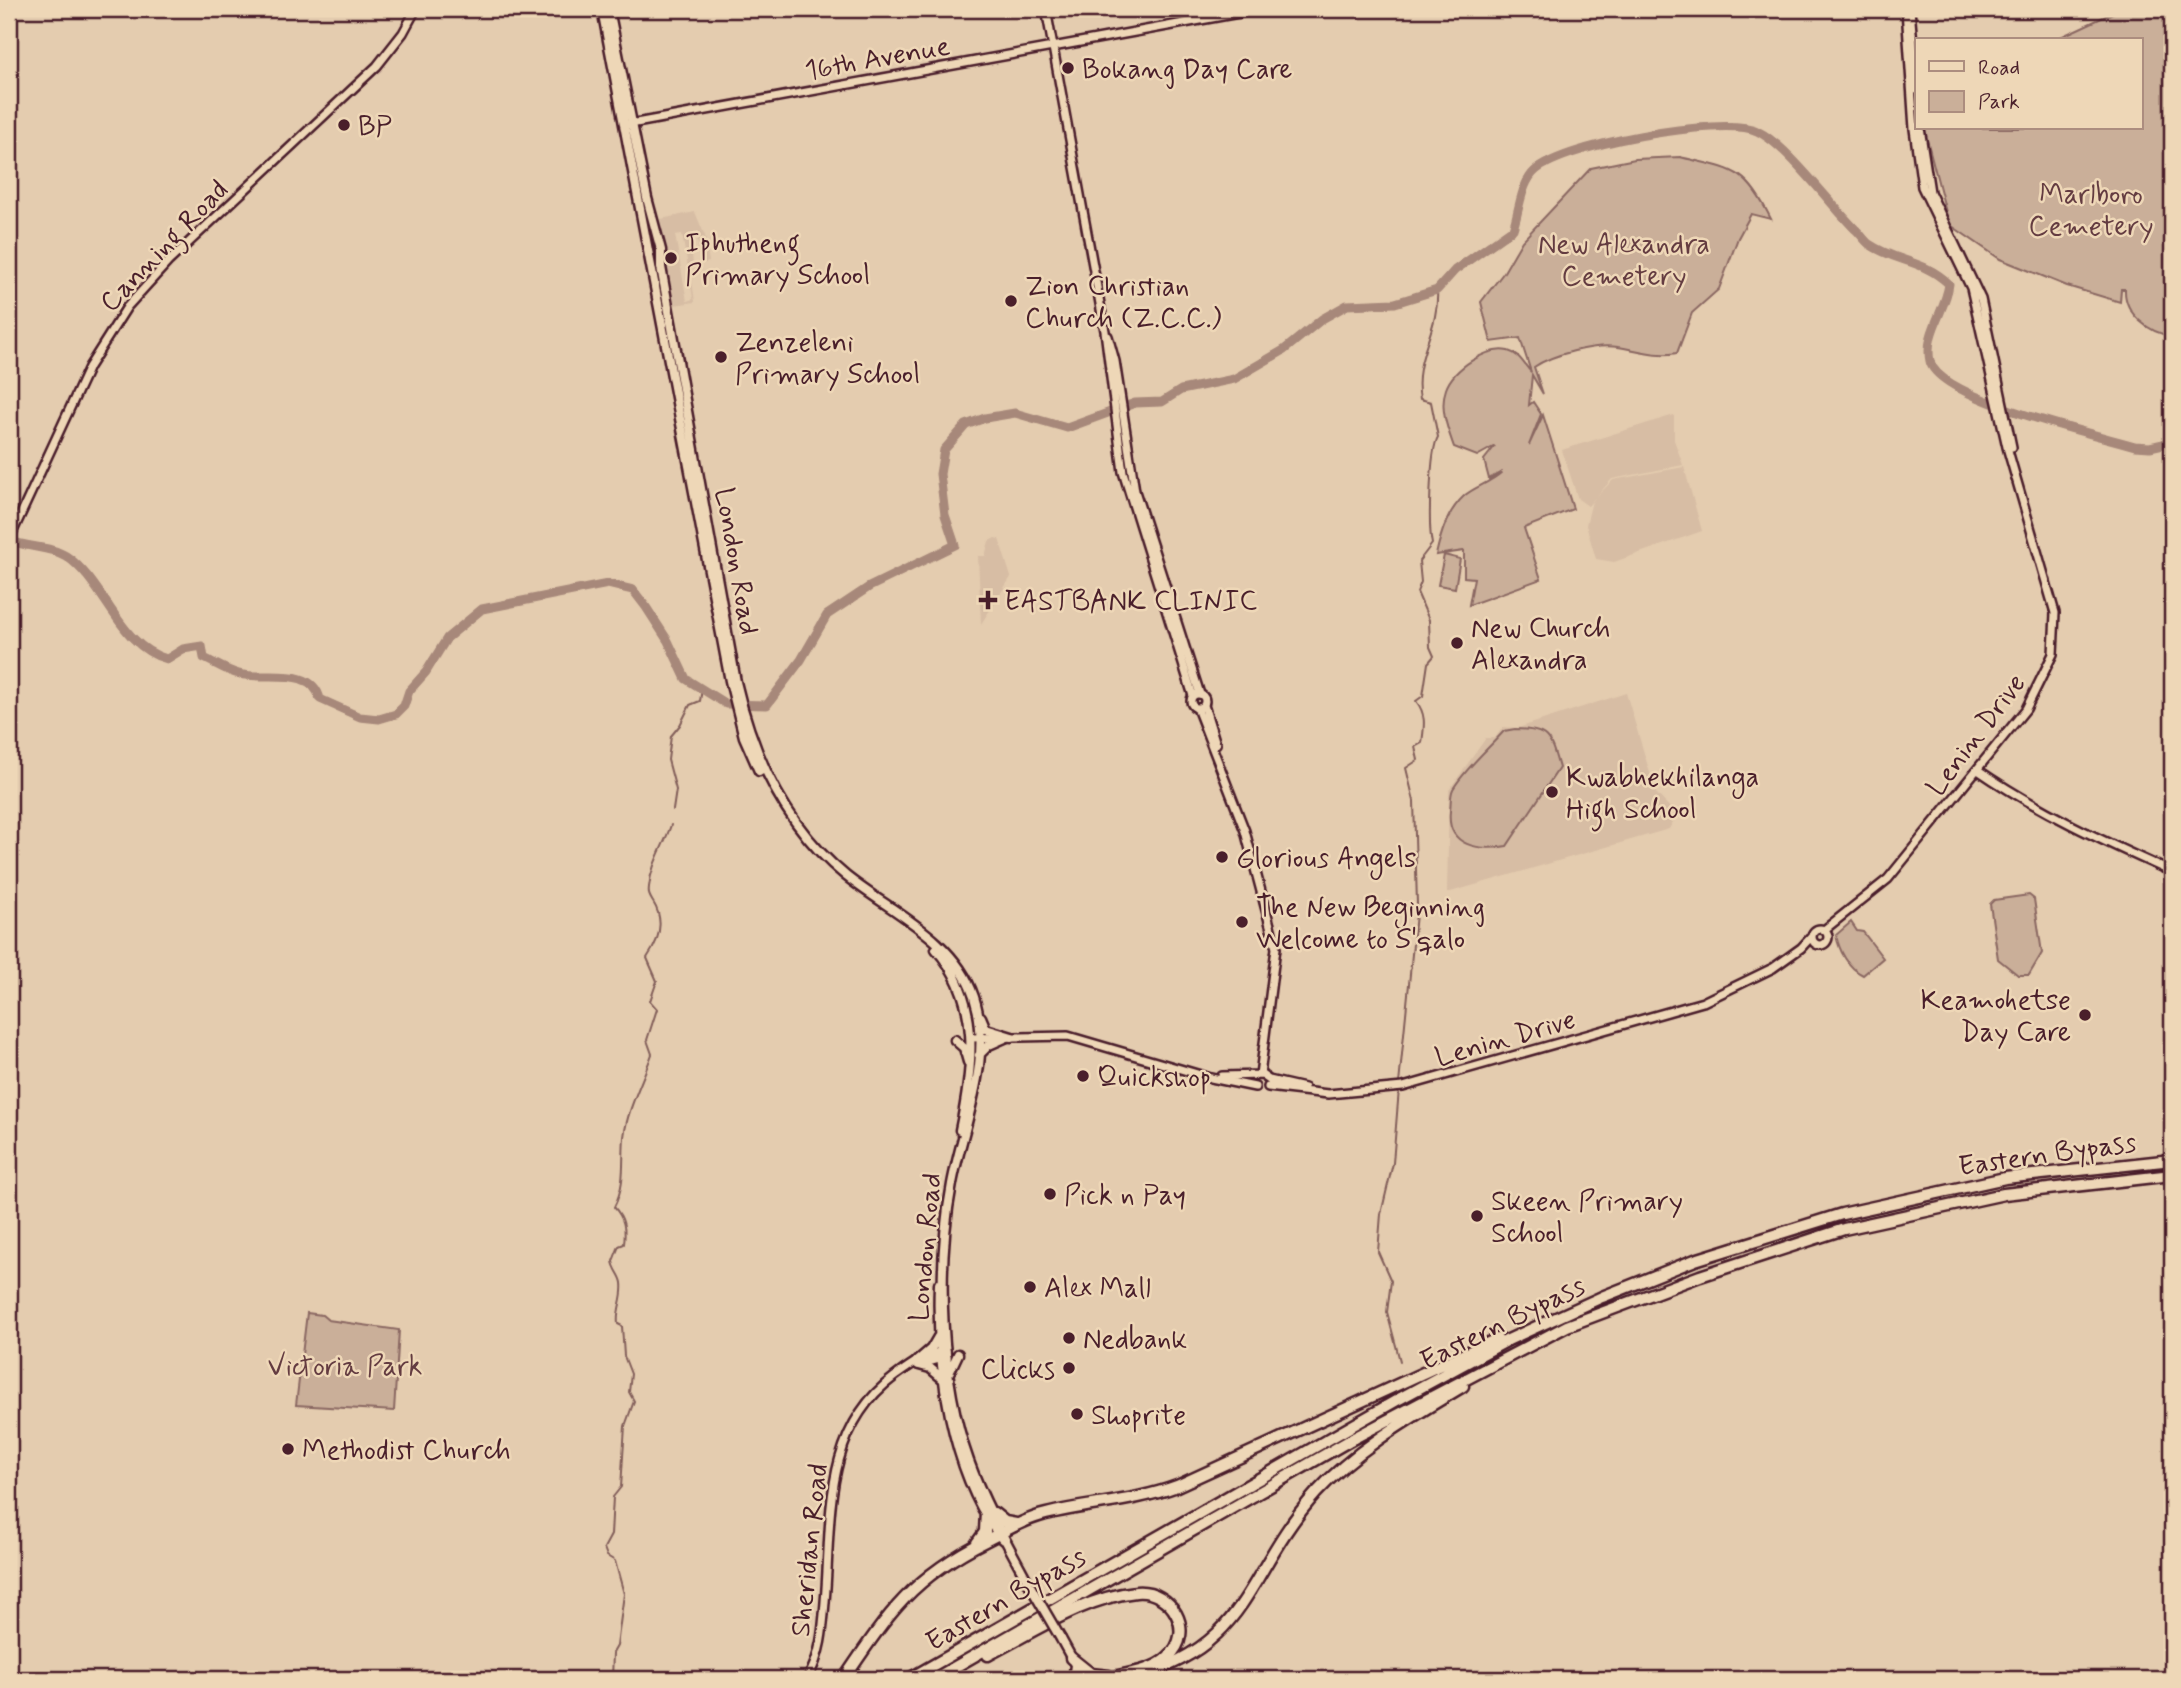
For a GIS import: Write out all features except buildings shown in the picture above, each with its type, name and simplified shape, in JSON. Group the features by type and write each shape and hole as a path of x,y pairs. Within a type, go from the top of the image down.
{"highway":[{"name":"Eastern Bypass","path":"909,1679 1399,1399 1508,1340 1602,1297 1695,1260 1842,1214 2005,1178 2172,1160"},
{"name":"Eastern Bypass","path":"937,1677 1410,1407 1567,1326 1788,1245 1844,1229 2004,1194 2172,1175"},
{"path":"844,1679 899,1601 929,1574 1016,1524 1068,1509 1146,1497 1177,1486 1544,1317 1602,1297"},
{"path":"1130,1679 1176,1664 1209,1644 1224,1629 1303,1509 1364,1450 1462,1387 1623,1305"},
{"path":"972,1548 985,1532 990,1512 1005,1522 1016,1524"},
{"path":"937,1677 971,1665 1100,1601 1138,1592 1164,1598 1175,1609 1180,1625 1179,1640 1172,1654 1153,1666 1103,1679"},
{"path":"1073,1661 1091,1674 1114,1676"}],"main road":[{"name":"London Road","path":"602,9 629,124"},
{"name":"London Road","path":"609,9 733,682 748,749 764,781 801,836 849,883 930,942 953,972 975,1037 979,1055 975,1092 947,1214 942,1333"},
{"name":"London Road","path":"740,712 765,772 797,823 844,874 940,946 964,975 977,1008 970,1076 943,1222 942,1333 948,1353 950,1420 963,1463 1083,1679"},
{"path":"977,1008 986,1029 1009,1037"},
{"path":"968,1014 965,1031 954,1040 965,1051 970,1076"},
{"path":"979,1055 989,1045 1009,1037"},
{"path":"915,1364 947,1376 948,1353 942,1333"},
{"path":"915,1364 942,1333"},
{"path":"1073,1661 1073,1679"}],"street":[{"name":"Canning Road","path":"9,540 89,367 127,307 169,261 376,66 416,9"},
{"path":"1046,9 1117,390 1127,488 1196,695"},
{"name":"16th Avenue","path":"629,124 1261,9"},
{"path":"1908,9 1915,72"},
{"path":"1908,9 1915,138 1922,187 1964,271 1982,316"},
{"path":"1920,130 1930,192 1971,273 1982,316"},
{"name":"Lenin Drive","path":"1825,932 1888,879 2026,709 2048,669 2055,641 2054,613 2014,465 1982,316"},
{"path":"1196,695 1191,703 1201,707"},
{"path":"975,1037 1048,1034 1080,1038 1200,1075 1255,1087 1260,1091 1264,1079 1276,948 1249,841 1217,759 1201,707 1205,698 1196,695"},
{"path":"1978,770 2012,794 2087,834 2172,872"},
{"path":"1816,930 1825,932 1825,943 1814,939 1816,930"},
{"name":"Lenin Drive","path":"1264,1079 1328,1094 1396,1089 1703,1002 1762,974 1814,939"},
{"path":"1200,1075 1264,1079"},
{"path":"1255,1087 1264,1079"},
{"name":"Sheridan Road","path":"807,1679 818,1655 823,1631 839,1454 850,1426 864,1405 884,1384 915,1364 948,1353"}],"shaded area":[{"name":"Iphutheng Primary School","path":"695,212 705,236 709,262 690,267 695,302 674,305 656,220","holes":["682,234 685,252 691,251 690,239 697,238 701,263 693,264 692,254 686,255 693,299 687,301 675,235"]},
{"path":"1674,415 1674,440 1683,465 1612,479 1588,506 1578,499 1562,450"},
{"path":"1684,467 1702,531 1614,562 1596,559 1586,525 1592,501 1613,480"},
{"name":"EASTBANK CLINIC","path":"999,539 1011,577 981,624 978,556 985,556 989,541"},
{"name":"Kwabhekhilanga High School","path":"1626,693 1656,793 1677,815 1669,829 1447,893 1449,790 1486,738 1495,738 1503,727 1518,728"}],"green space":[{"name":"Marlboro Cemetery","path":"2121,9 2172,9 2172,336 2155,331 2133,314 2125,289 2121,289 2120,302 2067,286 2000,259 1949,224 1925,130 2142,130 2142,38 2058,38"},
{"name":"New Alexandra Cemetery","path":"1680,157 1736,173 1753,189 1771,219 1751,214 1738,238 1719,289 1692,313 1677,353 1654,354 1609,346 1586,348 1562,354 1534,367 1543,394 1532,375 1529,405 1533,402 1541,414 1529,445 1543,415 1573,509 1524,528 1541,579 1469,605 1474,578 1464,577 1464,551 1436,555 1445,523 1458,502 1502,472 1489,479 1484,460 1495,446 1477,456 1454,447 1444,411 1444,396 1450,381 1463,367 1490,352 1512,352 1531,372 1520,338 1491,342 1481,302 1504,272 1522,241 1591,168 1635,159"},
{"path":"1444,555 1460,559 1455,588 1438,585"},
{"path":"1504,731 1535,731 1546,737 1559,768 1507,846 1486,848 1467,844 1453,832 1450,823 1453,789"},
{"path":"2029,895 2034,899 2042,953 2029,975 2018,975 1998,959 1990,904 1994,900"},
{"path":"1851,922 1857,931 1863,932 1883,958 1863,975 1845,958 1836,935"},
{"name":"Victoria Park","path":"307,1313 322,1315 328,1320 399,1330 394,1411 296,1405"}],"waterway":[{"path":"9,540 53,550 80,567 124,628 136,642 150,652 167,659 183,649 202,646 204,658 226,669 250,676 298,678 315,688 320,699 360,717 379,719 396,714 404,706 409,691 426,672 447,638 482,609 608,584 633,590 668,641 686,679 726,704 767,705 801,660 827,615 869,587 955,545 945,515 940,474 944,450 966,425 985,418 1015,413 1067,428 1135,403 1162,402 1181,390 1234,379 1284,350 1322,319 1347,305 1395,303 1437,290 1455,270 1513,229 1528,180 1547,163 1605,143 1712,127 1739,127 1757,131 1769,138 1795,161 1869,244 1890,255 1920,265 1949,284 1930,341 1930,361 1940,375 1960,389 2022,414 2135,446 2150,447 2172,442"},
{"path":"1399,1084 1417,904 1414,801 1406,768 1418,760 1415,747 1422,743 1424,721 1416,701 1423,696 1428,663 1434,656 1430,647 1429,620 1417,592 1421,582 1419,561 1432,544 1430,489 1438,437 1431,402 1420,399 1419,384 1420,370 1437,305 1437,290"},
{"path":"673,810 676,790 668,760 671,736 690,705 700,701 702,689"},
{"path":"612,1679 613,1653 617,1646 624,1594 615,1561 607,1556 604,1548 611,1535 613,1497 621,1487 625,1426 634,1401 629,1392 631,1374 624,1356 622,1326 618,1324 622,1283 613,1261 619,1246 624,1244 624,1228 614,1207 622,1181 626,1127 652,1054 647,1040 657,1009 650,1001 657,981 647,958 655,945 660,924 649,890 652,871 671,825"},
{"path":"1399,1089 1393,1163 1381,1214 1378,1252 1391,1281 1387,1312 1400,1361"}],"place":[{"name":"Bokang Day Care","path":"1068,68"},
{"name":"BP","path":"344,125"},
{"name":"Iphutheng Primary School","path":"671,258"},
{"name":"Zion Christian Church (Z.C.C.)","path":"1011,301"},
{"name":"Zenzeleni Primary School","path":"721,357"},
{"name":"EASTBANK CLINIC","path":"988,600"},
{"name":"New Church Alexandra","path":"1457,643"},
{"name":"Kwabhekhilanga High School","path":"1552,792"},
{"name":"Glorious Angels","path":"1222,857"},
{"name":"The New Beginning Welcome to S'qalo","path":"1242,922"},
{"name":"Keamohetse Day Care","path":"2085,1015"},
{"name":"Quickshop","path":"1083,1076"},
{"name":"Pick n Pay","path":"1050,1194"},
{"name":"Skeen Primary School","path":"1477,1216"},
{"name":"Alex Mall","path":"1030,1287"},
{"name":"Nedbank","path":"1069,1338"},
{"name":"Clicks","path":"1069,1368"},
{"name":"Shoprite","path":"1077,1414"},
{"name":"Methodist Church","path":"288,1449"}]}
